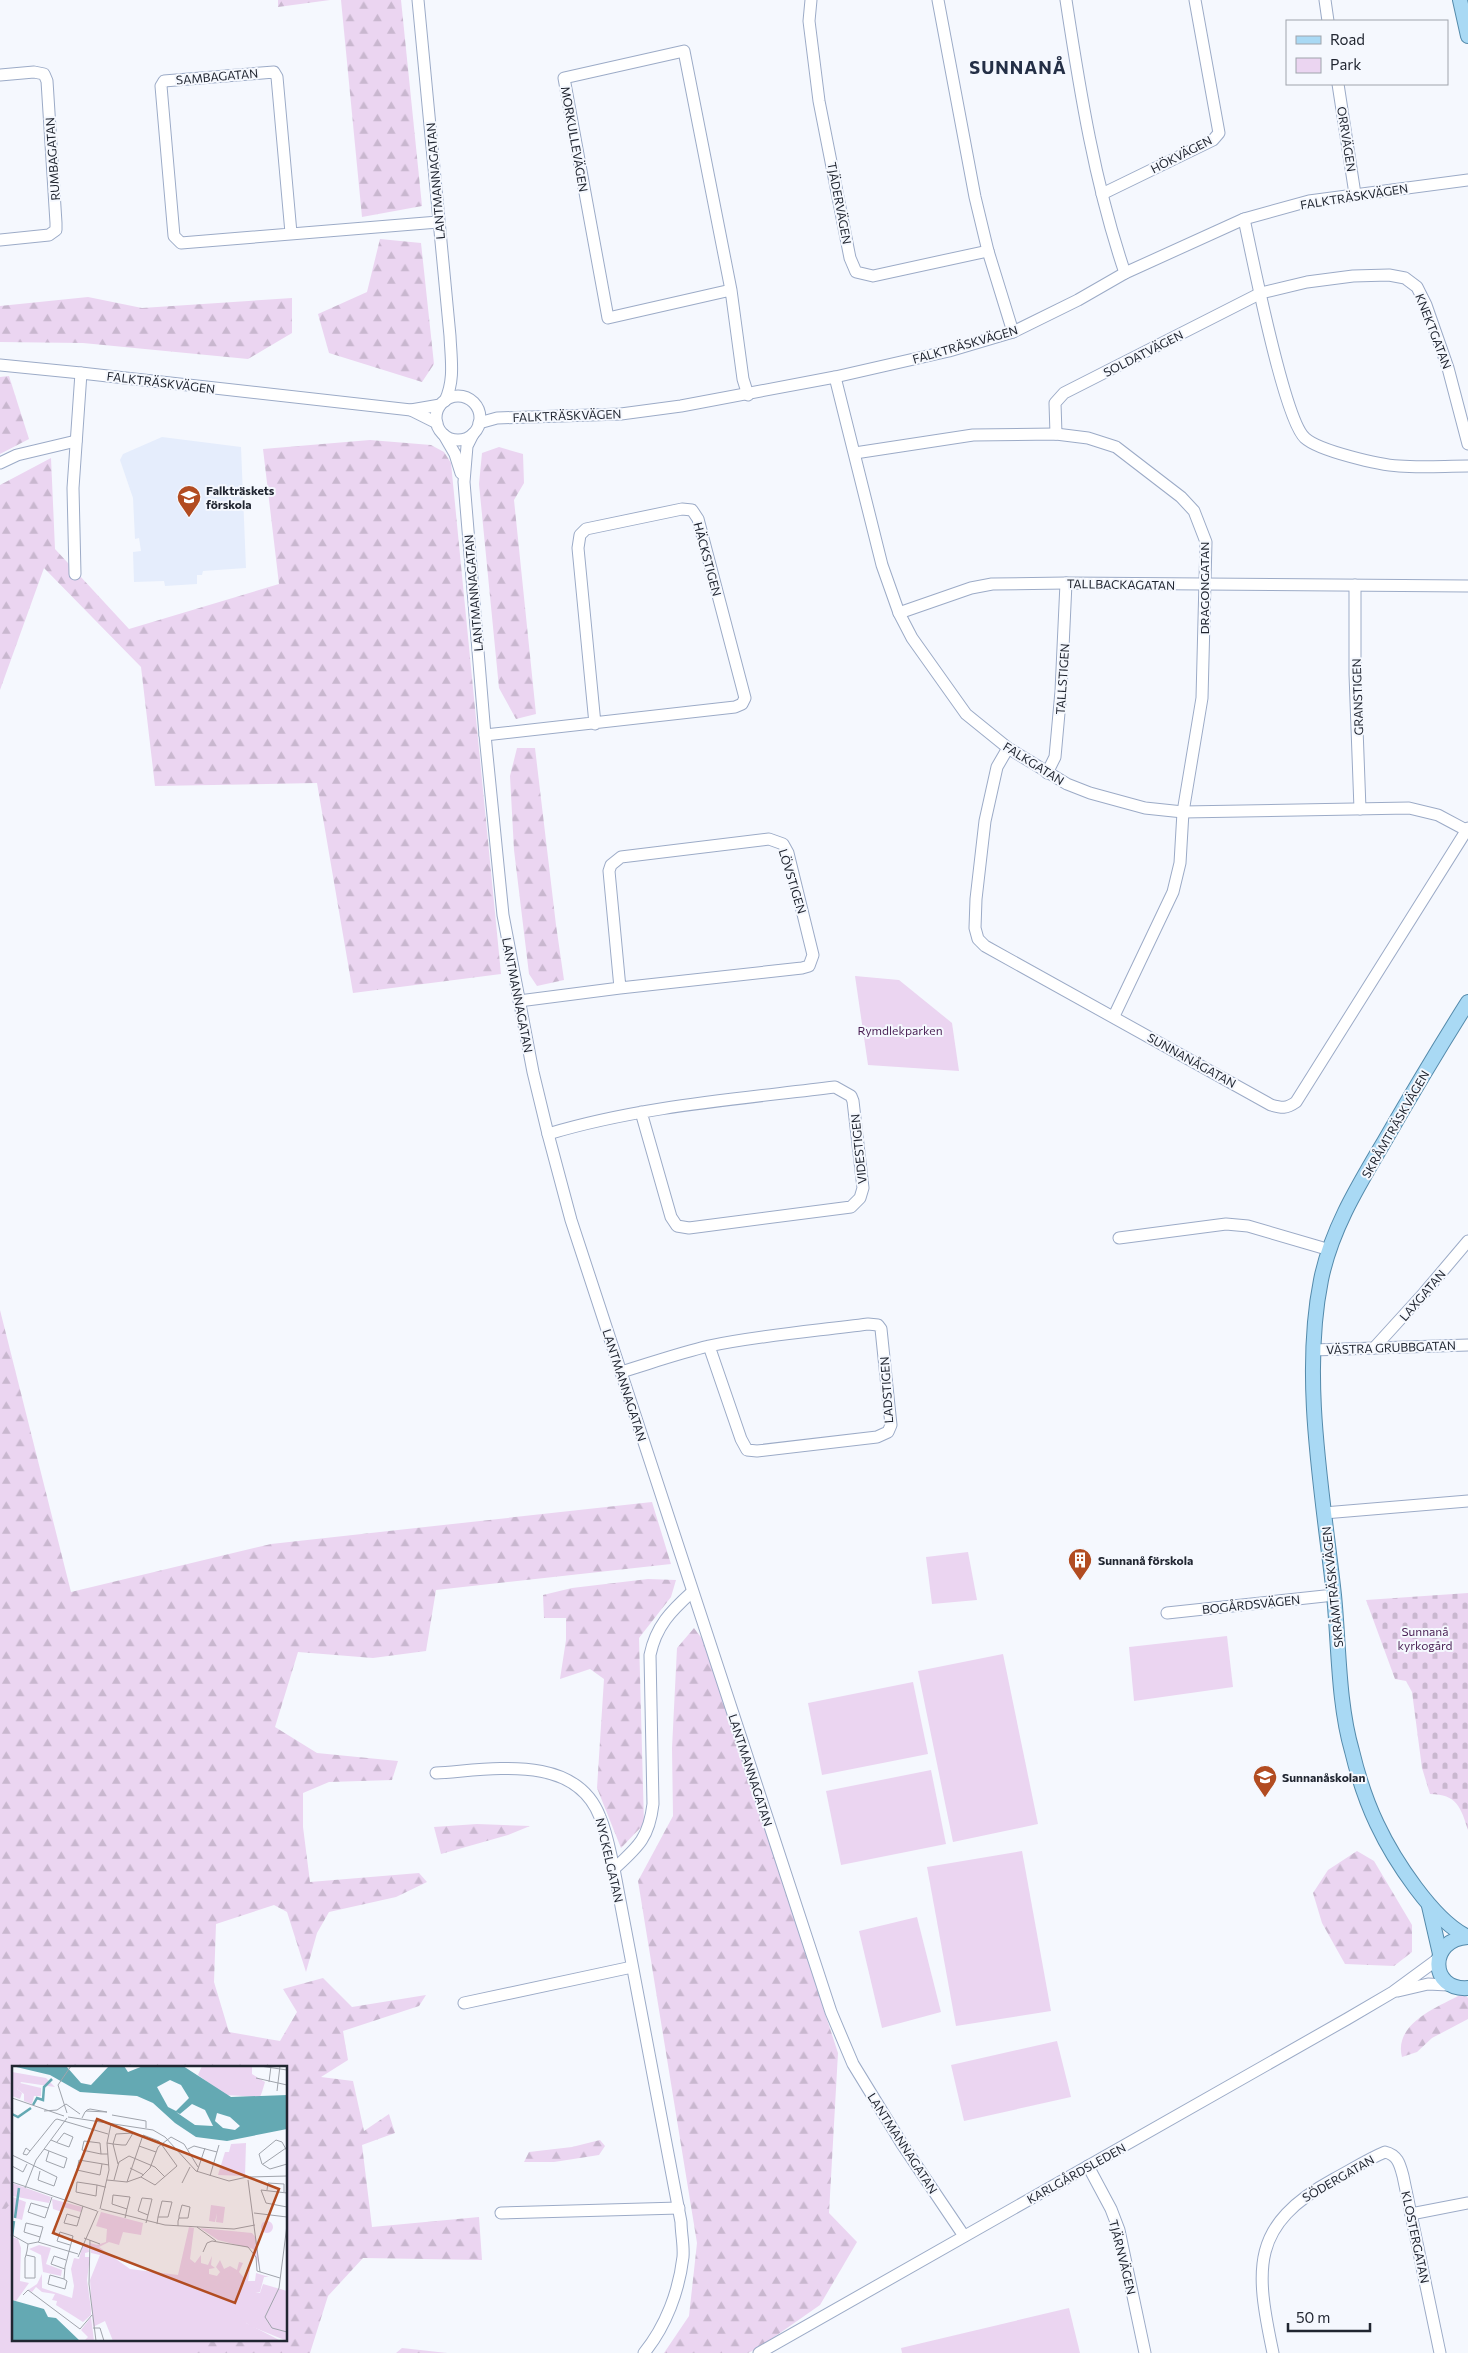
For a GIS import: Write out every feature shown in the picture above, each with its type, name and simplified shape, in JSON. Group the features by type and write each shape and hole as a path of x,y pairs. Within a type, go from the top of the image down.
{"main road":[{"path":"1460,0 1468,36"},
{"name":"SKRÅMTRÄSKVÄGEN","path":"1468,1002 1366,1171 1338,1226 1321,1279 1312,1338 1316,1419 1324,1512 1351,1748 1377,1824 1429,1906 1459,1933 1468,1937"},
{"name":"SKRÅMTRÄSKVÄGEN","path":"1429,1906 1442,1978 1448,1985"},
{"path":"1439,1957 1444,1946 1450,1941 1468,1937"},
{"path":"1448,1985 1466,1989"}],"street":[{"name":"LANTMANNAGATAN","path":"418,0 452,362 450,390 443,403"},
{"name":"TJÄDERVÄGEN","path":"811,0 809,21 819,101 850,258 856,272 873,276 988,252"},
{"path":"938,0 957,110 988,252 1013,332"},
{"path":"1066,0 1076,70 1102,194 1125,273"},
{"name":"HÖKVÄGEN","path":"1102,194 1213,140 1219,133 1195,0"},
{"path":"1325,0 1328,20"},
{"name":"MORKULLEVÄGEN","path":"731,290 608,318 564,78 684,51 731,290 743,379 748,395"},
{"name":"RUMBAGATAN","path":"0,75 34,72 44,74 47,82 56,230 50,235 0,240"},
{"name":"SAMBAGATAN","path":"274,72 277,77 291,233 181,243 174,236 161,86 164,81 170,79 274,72"},
{"name":"ORRVÄGEN","path":"1338,85 1355,194"},
{"name":"FALKTRÄSKVÄGEN","path":"497,418 621,414 748,395 949,351 1013,332 1078,300 1125,273 1244,219 1309,201 1468,180"},
{"path":"1244,219 1290,406 1295,422 1304,438 1324,449 1398,466 1468,466"},
{"path":"291,233 438,222"},
{"name":"KNEKTGATAN","path":"1261,293 1308,282 1353,276 1390,275 1405,278 1417,287 1426,305 1448,368 1468,444"},
{"name":"SOLDATVÄGEN","path":"1056,434 1055,403 1064,393 1261,293"},
{"name":"LANTMANNAGATAN","path":"452,362 458,382 470,400"},
{"name":"FALKTRÄSKVÄGEN","path":"0,365 81,372 411,410"},
{"path":"75,574 73,516 81,372"},
{"name":"FALKGATAN","path":"835,377 882,565 899,614 917,645 966,714 1008,748 1067,784 1120,802 1145,808 1183,812 1409,808 1423,810 1468,830"},
{"path":"411,410 443,403 457,396 470,400 478,410 497,418"},
{"path":"443,403 436,417 437,423 449,438 460,440 473,434 479,423 478,410"},
{"path":"411,410 437,423"},
{"path":"479,423 497,418"},
{"name":"LANTMANNAGATAN","path":"444,434 454,454 464,482"},
{"name":"LANTMANNAGATAN","path":"473,434 467,446 464,482 484,735 503,915 519,1001 548,1134 571,1220 831,2012 853,2064 902,2144 964,2236"},
{"name":"DRAGONGATAN","path":"855,452 973,434 1056,434 1088,438 1116,447 1181,497 1194,511 1206,542 1202,698 1183,812 1180,863 1173,892 1114,1016"},
{"path":"0,463 17,455 76,441"},
{"name":"HÄCKSTIGEN","path":"484,735 595,724 735,707 742,704 744,698 742,688 698,519 692,510 682,509 586,529 580,535 578,548 595,724"},
{"name":"TALLSTIGEN","path":"1047,773 1055,757 1062,691 1066,583"},
{"name":"TALLBACKAGATAN","path":"899,614 970,588 992,584 1468,586"},
{"name":"GRANSTIGEN","path":"1355,585 1355,674 1360,809"},
{"name":"SUNNANÅGATAN","path":"1008,748 997,767 985,820 976,899 975,928 978,939 985,946 1114,1016 1271,1105 1288,1108 1296,1102 1468,830"},
{"name":"LÖVSTIGEN","path":"519,1001 809,966 813,955 788,854 783,844 768,839 621,856 615,860 609,871 620,988"},
{"name":"VIDESTIGEN","path":"548,1134 590,1122 641,1112 835,1087 851,1096 853,1101 863,1188 860,1198 851,1207 689,1228 677,1226 671,1217 641,1112"},
{"path":"1119,1238 1226,1224 1248,1226 1330,1250"},
{"name":"LAXGATAN","path":"1374,1348 1468,1241"},
{"name":"LADSTIGEN","path":"621,1372 709,1346 868,1324 878,1325 881,1329 891,1425 888,1432 877,1437 757,1452 747,1450 741,1439 709,1346"},
{"name":"VÄSTRA GRUBBGATAN","path":"1313,1350 1468,1345"},
{"path":"1324,1512 1468,1501"},
{"path":"614,1869 638,1848 650,1824 653,1804 650,1655 654,1638 672,1611 692,1592"},
{"name":"BOGÅRDSVÄGEN","path":"1167,1613 1334,1595"},
{"name":"NYCKELGATAN","path":"436,1773 528,1768 548,1771 562,1777 588,1795 600,1816 614,1869 679,2208 683,2255 677,2286 669,2311 653,2342 644,2353"},
{"name":"KARLGÅRDSLEDEN","path":"759,2353 1347,2020 1394,1992 1439,1957"},
{"path":"464,2003 632,1967"},
{"name":"KARLGÅRDSLEDEN","path":"1394,1992 1428,1984 1448,1985"},
{"name":"SÖDERGATAN","path":"1273,2353 1260,2285 1266,2246 1273,2230 1293,2206 1310,2192 1379,2154 1391,2154"},
{"name":"KLOSTERGATAN","path":"1391,2154 1399,2163 1440,2353"},
{"name":"TJÄRNVÄGEN","path":"1088,2166 1111,2209 1119,2230 1145,2353"},
{"path":"1411,2214 1468,2203"},
{"path":"501,2213 679,2208"}],"shaded area":[{"name":"Falkträskets förskola","path":"162,437 241,447 246,568 203,571 202,575 197,575 197,584 165,586 164,581 134,582 133,552 141,551 139,538 135,539 133,498 120,460 123,454"}],"green space":[{"path":"278,0 330,0 278,7"},
{"path":"341,0 401,0 422,206 362,217"},
{"path":"380,239 421,243 434,364 422,382 329,353 318,314 367,292"},
{"path":"88,297 142,308 292,298 292,333 248,359 83,343 0,342 0,306"},
{"path":"9,376 29,439 0,454 0,377"},
{"path":"370,440 431,445 444,452 451,463 501,974 353,993 317,783 155,786 141,667 44,568 0,690 0,485 51,458 55,549 129,629 279,584 263,449"},
{"path":"499,447 523,454 524,483 514,500 536,714 516,719 499,688 479,484 482,453"},
{"path":"517,748 535,748 564,980 537,986 529,974 514,850 510,776"},
{"name":"Rymdlekparken","path":"855,976 899,980 952,1023 959,1071 868,1065"},
{"path":"0,1310 71,1592 271,1544 652,1502 671,1564 436,1590 426,1651 373,1658 298,1652 275,1727 317,1753 398,1761 392,1780 329,1782 303,1793 303,1827 310,1882 419,1873 427,1882 396,1897 329,1912 317,1933 306,1972 287,1912 274,1905 216,1924 214,1982 229,2032 280,2041 297,2012 283,1989 323,1978 352,2007 426,1995 419,2006 343,2031 348,2060 321,2077 353,2081 364,2131 389,2114 395,2133 362,2145 372,2227 479,2217 482,2260 363,2258 328,2296 310,2353 0,2353"},
{"path":"968,1552 977,1600 932,1604 926,1557"},
{"path":"648,1579 676,1580 671,1597 639,1638 644,1824 621,1848 597,1788 604,1679 590,1669 560,1679 566,1640 566,1618 544,1618 543,1595 572,1588"},
{"name":"Sunnanå kyrkogård","path":"1468,1593 1468,1830 1460,1809 1452,1800 1430,1794 1422,1768 1412,1692 1406,1681 1395,1679 1366,1600"},
{"path":"694,1628 703,1640 838,2053 829,2213 857,2242 820,2305 760,2347 748,2353 664,2353 689,2316 697,2243 638,1881 673,1816 672,1748 677,1648"},
{"path":"1227,1636 1233,1687 1134,1701 1129,1647"},
{"path":"1003,1654 1038,1824 953,1842 918,1671"},
{"path":"913,1682 928,1754 822,1775 808,1703"},
{"path":"931,1770 946,1844 841,1865 826,1791"},
{"path":"477,1824 530,1826 508,1835 441,1854 434,1827"},
{"path":"1022,1851 1051,2011 956,2026 927,1867"},
{"path":"1357,1851 1374,1861 1412,1925 1412,1952 1394,1966 1345,1964 1322,1923 1313,1893 1328,1870"},
{"path":"917,1917 941,2012 882,2028 859,1931"},
{"path":"1464,1993 1468,1998 1468,2019 1432,2038 1417,2052 1402,2057 1401,2045 1411,2025 1431,2010"},
{"path":"1057,2041 1071,2097 964,2121 951,2065"},
{"path":"600,2140 605,2146 599,2155 554,2162 524,2162 529,2152 572,2147"},
{"path":"12,2202 12,2340 194,2340 196,2353 0,2353 0,2215"},
{"path":"1069,2308 1080,2353 902,2353 901,2348"},
{"path":"402,2348 447,2353 396,2353"}],"place":[{"name":"Falkträskets förskola","path":"189,518"},
{"name":"Sunnanå förskola","path":"1080,1581"},
{"name":"Sunnanåskolan","path":"1265,1798"}],"district":[{"name":"SUNNANÅ","path":"1018,67"}]}
